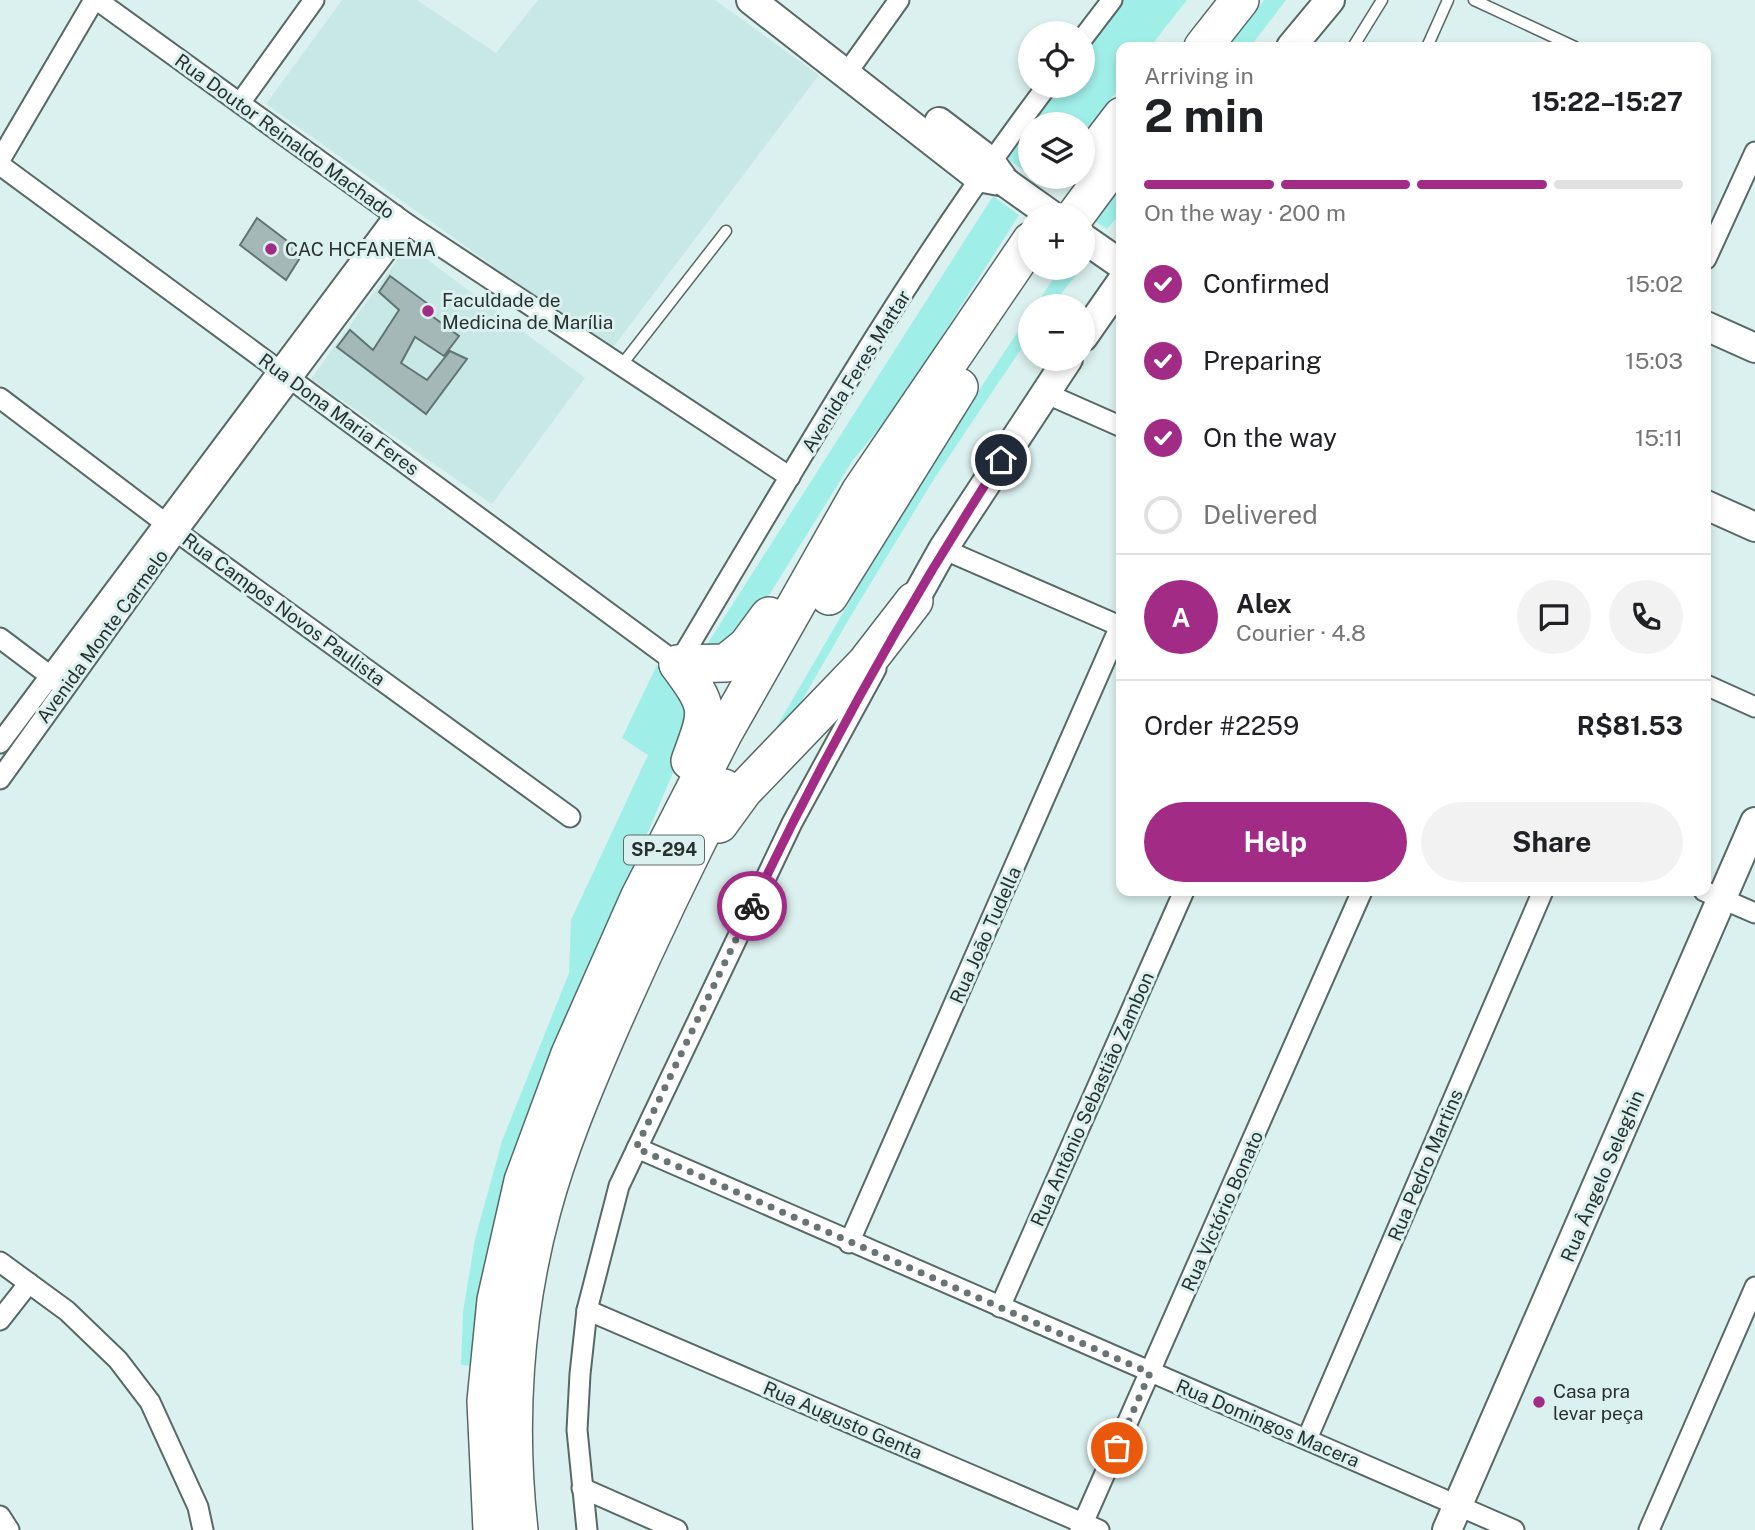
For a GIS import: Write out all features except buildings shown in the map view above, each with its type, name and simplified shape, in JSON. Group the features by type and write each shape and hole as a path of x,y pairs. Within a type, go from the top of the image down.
{"highway":[{"path":"1178,42 1210,0"},
{"path":"1207,42 1240,0"},
{"path":"1095,151 1116,124"},
{"path":"1085,203 1116,161"},
{"name":"SP-294","path":"519,1530 514,1396 517,1351 531,1257 542,1209 576,1106 648,910 723,734 860,492 1018,260"},
{"name":"SP-294","path":"492,1530 485,1401 491,1336 506,1247 541,1128 570,1054 648,910 839,579 982,351 1032,280"},
{"path":"678,664 714,665 735,658 763,625 834,517 860,492"},
{"path":"648,910 743,791 866,663 914,601"},
{"path":"648,910 704,722 702,696 678,664"}],"main road":[{"path":"751,0 851,66 1033,203"},
{"path":"778,0 851,66"},
{"path":"1300,42 1329,0"},
{"path":"1095,248 1116,266"},
{"path":"1095,315 1116,276"},
{"path":"1711,328 1755,348"},
{"path":"914,601 943,549 1060,371"},
{"path":"1711,507 1755,527"},
{"name":"Rua Ângelo Seleghin","path":"1453,1517 1713,895 1755,822"}],"street":[{"name":"Rua Doutor Reinaldo Machado","path":"96,0 401,220 619,368 790,477"},
{"path":"0,160 96,0"},
{"path":"240,103 314,0"},
{"path":"851,66 899,0"},
{"path":"1095,22 1112,0"},
{"name":"Avenida Feres Mattar","path":"678,664 790,477 1039,98"},
{"path":"1711,248 1755,152"},
{"name":"Rua Dona Maria Feres","path":"0,165 678,664"},
{"name":"Avenida Monte Carmelo","path":"0,779 59,682 401,220"},
{"path":"1045,393 1116,424"},
{"name":"Rua Campos Novos Paulista","path":"0,398 171,528 570,817"},
{"path":"943,549 1116,625"},
{"path":"587,1530 577,1430 587,1310 619,1186 792,823 914,601"},
{"name":"Rua João Tudella","path":"849,1243 1116,638"},
{"path":"1,640 59,682"},
{"name":"Avenida Monte Carmelo","path":"0,743 59,682"},
{"path":"1711,687 1755,708"},
{"path":"1713,895 1755,914"},
{"name":"Rua Antônio Sebastião Zambon","path":"1000,1307 1182,896"},
{"name":"Rua Victório Bonato","path":"1088,1528 1150,1373 1360,896"},
{"name":"Rua Pedro Martins","path":"1307,1439 1541,896"},
{"name":"Rua Domingos Macera","path":"636,1148 849,1243 1307,1439 1453,1517 1514,1530"},
{"path":"0,1262 67,1311 118,1360 150,1402 198,1507 203,1530"},
{"path":"0,1320 29,1283"},
{"path":"1649,1530 1755,1287"},
{"name":"Rua Augusto Genta","path":"587,1310 1088,1528"},
{"path":"582,1488 677,1530"},
{"path":"0,1516 9,1530"}],"lane":[{"path":"1356,42 1382,0"},
{"path":"1429,42 1448,0"},
{"path":"1474,0 1564,42"},
{"path":"619,368 726,231"}],"shaded area":[{"path":"342,0 417,0 496,53 538,0 715,0 819,75 611,350 266,104"},
{"path":"1118,0 1187,0 1154,42 1116,42 1116,92 1095,120 1095,112 1035,112 1045,98 1095,98 1095,30"},
{"path":"1264,0 1286,0 1254,42 1231,42"},
{"path":"1018,138 1018,166 1010,161 1007,154"},
{"path":"1116,191 1116,218 1107,229 1095,221 1095,217"},
{"path":"993,196 1018,217 896,408 853,460 740,642 699,657"},
{"name":"Faculdade de Medicina de Marília","path":"408,245 585,378 492,504 311,379"},
{"path":"1053,280 1072,280 1061,294 1043,294"},
{"path":"1018,332 1018,353 934,479 849,619 789,728 756,762 928,467"},
{"path":"657,665 688,692 690,733 525,1120 490,1241 472,1366 461,1365 463,1312 475,1239 502,1141 569,973 571,920 648,755 622,738"}],"way so far":[{"path":"752,906 636,1148 1150,1373 1117,1448"}],"place":[{"name":"CAC HCFANEMA","path":"271,249"},
{"name":"Faculdade de Medicina de Marília","path":"428,311"},
{"name":"Casa pra levar peça","path":"1539,1402"}],"route":[{"path":"752,906 792,823 943,549 1001,460"}]}
